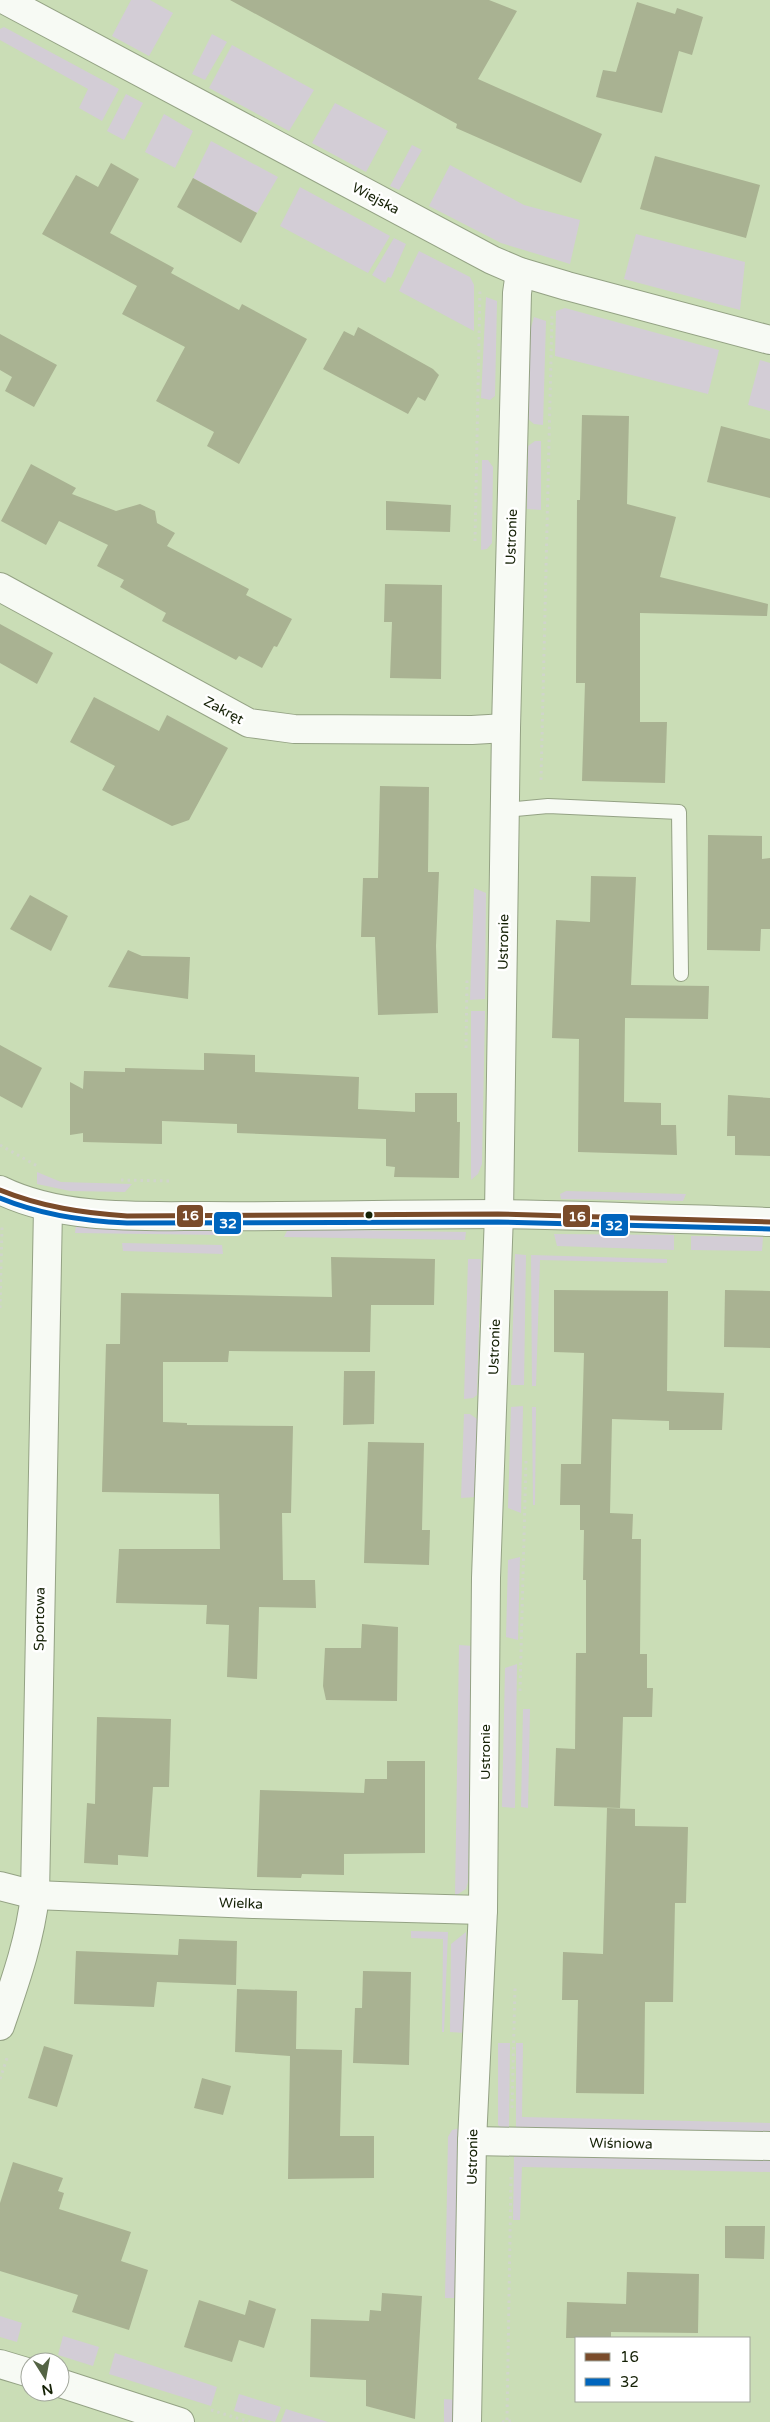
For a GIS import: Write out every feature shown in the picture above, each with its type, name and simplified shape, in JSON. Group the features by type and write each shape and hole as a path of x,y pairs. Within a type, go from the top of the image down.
{"street":[{"name":"Wiejska","path":"5,0 492,260 520,272 770,340"},
{"name":"Ustronie","path":"467,2422 472,2141 483,1910 486,1578 499,1214 504,810 520,272"},
{"name":"Zakręt","path":"0,587 249,723 294,730 472,730 506,728"},
{"path":"0,1190 16,1198 48,1208 150,1216 319,1218 499,1214 770,1222"},
{"name":"Sportowa","path":"0,2026 25,1951 35,1894 48,1208"},
{"name":"Wielka","path":"0,1886 35,1894 253,1904 483,1910"},
{"name":"Wiśniowa","path":"472,2141 770,2146"},
{"path":"0,2364 20,2370"},
{"path":"70,2386 180,2422"}],"lane":[{"path":"504,810 540,806 679,812 681,974"}],"path":[{"path":"540,806 551,312"},
{"path":"0,1308 2,1220"},
{"path":"502,2422 515,2420"}],"shaded area":[{"path":"131,0 150,0 173,13 149,56 112,36"},
{"path":"4,27 119,89 102,121 79,108 88,89 0,40 0,29"},
{"path":"212,34 227,42 205,80 192,74"},
{"path":"232,45 314,90 289,131 209,88"},
{"path":"126,94 143,103 124,140 107,131"},
{"path":"335,103 388,131 366,172 312,143"},
{"path":"164,114 193,131 175,168 145,152"},
{"path":"211,141 278,177 257,213 193,178"},
{"path":"412,145 422,150 399,190 390,186"},
{"path":"450,165 524,205 580,220 570,264 501,243 429,206"},
{"path":"300,187 390,236 368,273 280,226"},
{"path":"636,234 745,262 740,310 624,279"},
{"path":"394,238 406,244 391,278 388,277 385,283 372,275"},
{"path":"419,251 470,277 474,285 474,331 399,291"},
{"path":"486,297 497,301 495,396 490,400 481,398"},
{"path":"565,308 719,350 708,394 555,356 556,311"},
{"path":"534,317 546,321 543,425 534,424 528,419 530,331"},
{"path":"760,360 770,363 770,411 748,405"},
{"path":"535,441 541,441 541,510 527,509 528,446"},
{"path":"482,460 488,460 493,467 492,543 487,549 481,550"},
{"path":"474,888 486,893 485,999 470,1000"},
{"path":"471,1011 485,1011 482,1164 478,1174 471,1180"},
{"path":"37,1172 61,1182 132,1184 125,1192 70,1191 37,1184"},
{"path":"566,1191 686,1194 683,1201 561,1199 560,1194"},
{"path":"76,1225 220,1228 222,1235 75,1233"},
{"path":"288,1229 466,1232 465,1240 284,1237"},
{"path":"554,1234 674,1235 674,1250 557,1246"},
{"path":"691,1236 763,1237 762,1251 691,1250"},
{"path":"122,1243 222,1245 223,1254 123,1251"},
{"path":"515,1254 526,1255 524,1385 511,1385"},
{"path":"531,1255 667,1259 667,1263 540,1260 536,1386 532,1386"},
{"path":"468,1259 481,1259 477,1395 473,1398 464,1399"},
{"path":"523,1406 521,1513 508,1508 511,1407"},
{"path":"532,1407 536,1407 535,1505 533,1505"},
{"path":"464,1414 470,1414 477,1419 476,1497 461,1498"},
{"path":"520,1557 518,1640 506,1637 508,1560"},
{"path":"459,1645 473,1646 468,1882 466,1889 455,1896"},
{"path":"517,1664 515,1808 502,1807 505,1668"},
{"path":"523,1709 530,1709 528,1808 521,1807"},
{"path":"411,1931 448,1932 444,2032 442,2032 443,1939 411,1938"},
{"path":"466,1932 465,2033 450,2032 451,1944"},
{"path":"498,2043 510,2043 509,2129 498,2125"},
{"path":"516,2043 523,2043 522,2117 770,2123 770,2135 516,2130"},
{"path":"464,2127 461,2298 445,2298 448,2137 452,2130"},
{"path":"514,2156 770,2157 770,2172 522,2167 520,2220 513,2220"},
{"path":"0,2316 22,2323 17,2342 0,2337"},
{"path":"63,2336 99,2347 93,2366 70,2359 70,2352 59,2352"},
{"path":"115,2353 217,2387 211,2406 109,2374"},
{"path":"239,2394 281,2407 275,2422 234,2411"},
{"path":"444,2399 459,2400 458,2422 444,2422"},
{"path":"286,2409 328,2422 281,2422"}],"building":[{"path":"230,0 489,0 517,11 478,79 602,134 581,183 456,128 457,124"},
{"path":"637,2 675,14 677,8 703,17 692,55 679,51 662,113 596,97 603,70 616,72"},
{"path":"655,156 760,185 746,238 640,209"},
{"path":"111,163 139,179 110,233 174,268 171,273 239,310 242,304 307,339 239,464 207,446 214,432 156,401 185,347 122,314 137,286 42,234 76,175 98,187"},
{"path":"193,178 257,213 241,243 177,207"},
{"path":"358,327 433,369 439,375 425,401 418,397 408,414 323,369 344,331 354,336"},
{"path":"0,334 57,365 34,407 5,391 12,377 0,370"},
{"path":"582,415 629,416 627,504 676,517 660,577 768,604 767,616 640,613 640,722 667,722 665,783 582,781 585,683 576,683 577,500 580,500"},
{"path":"721,426 770,439 770,498 707,482"},
{"path":"31,464 76,488 72,494 116,511 140,504 155,511 157,523 175,533 167,546 249,589 246,595 292,619 277,647 274,646 262,668 239,656 236,660 162,621 166,613 120,587 124,580 97,566 108,545 59,521 46,545 1,521"},
{"path":"386,501 451,505 450,532 386,530"},
{"path":"385,584 442,585 441,679 390,678 392,622 384,622"},
{"path":"0,624 53,653 37,684 0,663"},
{"path":"94,697 159,731 167,715 228,748 189,820 172,826 102,790 115,766 70,742"},
{"path":"380,786 429,787 428,872 439,872 436,946 438,1013 378,1015 375,937 361,937 363,878 378,878"},
{"path":"708,835 762,836 762,859 770,858 770,929 761,929 760,951 707,950"},
{"path":"591,876 636,877 631,985 709,986 708,1019 625,1018 624,1102 661,1103 661,1125 676,1125 677,1155 578,1152 579,1039 552,1038 556,920 590,922"},
{"path":"30,895 68,916 51,951 10,929"},
{"path":"128,950 142,956 190,957 188,999 108,987"},
{"path":"0,1045 42,1068 22,1108 0,1096"},
{"path":"204,1053 255,1055 255,1072 359,1077 358,1109 415,1112 415,1093 457,1093 457,1122 460,1122 459,1178 394,1177 395,1167 386,1166 386,1139 237,1133 237,1124 162,1121 162,1144 83,1142 83,1133 70,1135 70,1082 83,1089 84,1071 125,1072 125,1068 204,1070"},
{"path":"728,1095 770,1098 770,1156 735,1155 735,1136 727,1136"},
{"path":"331,1257 435,1259 434,1305 371,1305 370,1352 229,1351 228,1362 163,1362 163,1422 187,1423 187,1425 293,1426 291,1513 282,1513 283,1580 315,1580 316,1608 259,1607 257,1679 227,1677 229,1625 206,1624 207,1605 116,1603 119,1549 220,1549 219,1494 102,1492 106,1344 120,1344 121,1293 332,1297"},
{"path":"554,1290 668,1291 667,1391 724,1393 722,1430 669,1430 669,1421 612,1419 610,1513 633,1514 632,1539 641,1539 640,1654 647,1654 647,1688 653,1688 652,1717 623,1717 620,1808 554,1806 556,1748 575,1749 576,1653 586,1653 586,1580 583,1580 584,1530 580,1530 580,1505 560,1505 561,1464 581,1464 584,1353 554,1352"},
{"path":"725,1290 770,1291 770,1348 724,1347"},
{"path":"344,1371 375,1371 374,1424 343,1425"},
{"path":"368,1442 424,1443 422,1530 430,1530 429,1565 364,1563"},
{"path":"362,1624 398,1627 397,1701 326,1700 323,1686 325,1648 361,1648"},
{"path":"97,1717 171,1719 169,1787 153,1787 148,1857 118,1855 118,1865 84,1863 87,1803 95,1804"},
{"path":"387,1761 425,1761 425,1853 344,1854 344,1875 302,1874 301,1878 257,1877 260,1790 364,1793 365,1779 387,1779"},
{"path":"607,1808 635,1809 635,1826 688,1827 686,1903 675,1903 673,2002 645,2002 644,2094 576,2093 578,2000 562,2000 563,1952 603,1954"},
{"path":"179,1939 237,1941 236,1985 157,1982 154,2007 74,2004 76,1951 178,1955"},
{"path":"363,1971 411,1972 409,2065 353,2063 355,2008 362,2008"},
{"path":"237,1989 297,1991 296,2049 342,2050 340,2136 374,2136 374,2178 288,2179 290,2056 235,2052"},
{"path":"44,2046 73,2055 57,2107 28,2098"},
{"path":"202,2078 231,2086 223,2115 194,2108"},
{"path":"13,2162 63,2178 58,2191 64,2193 59,2209 131,2232 121,2261 148,2270 129,2330 72,2312 78,2295 0,2271 0,2203"},
{"path":"725,2226 765,2226 764,2259 725,2258"},
{"path":"627,2272 699,2274 698,2333 611,2332 611,2337 566,2338 567,2302 626,2304"},
{"path":"382,2293 422,2296 415,2419 366,2406 366,2380 310,2377 311,2319 369,2321 370,2310 381,2311"},
{"path":"199,2300 245,2315 249,2300 276,2309 264,2348 239,2340 232,2362 184,2347"}],"transit line":[{"name":"16","path":"0,1190 31,1201 63,1208 127,1216 498,1214 770,1222"},
{"name":"32","path":"0,1198 31,1209 62,1216 94,1221 127,1223 498,1222 770,1229"}]}
